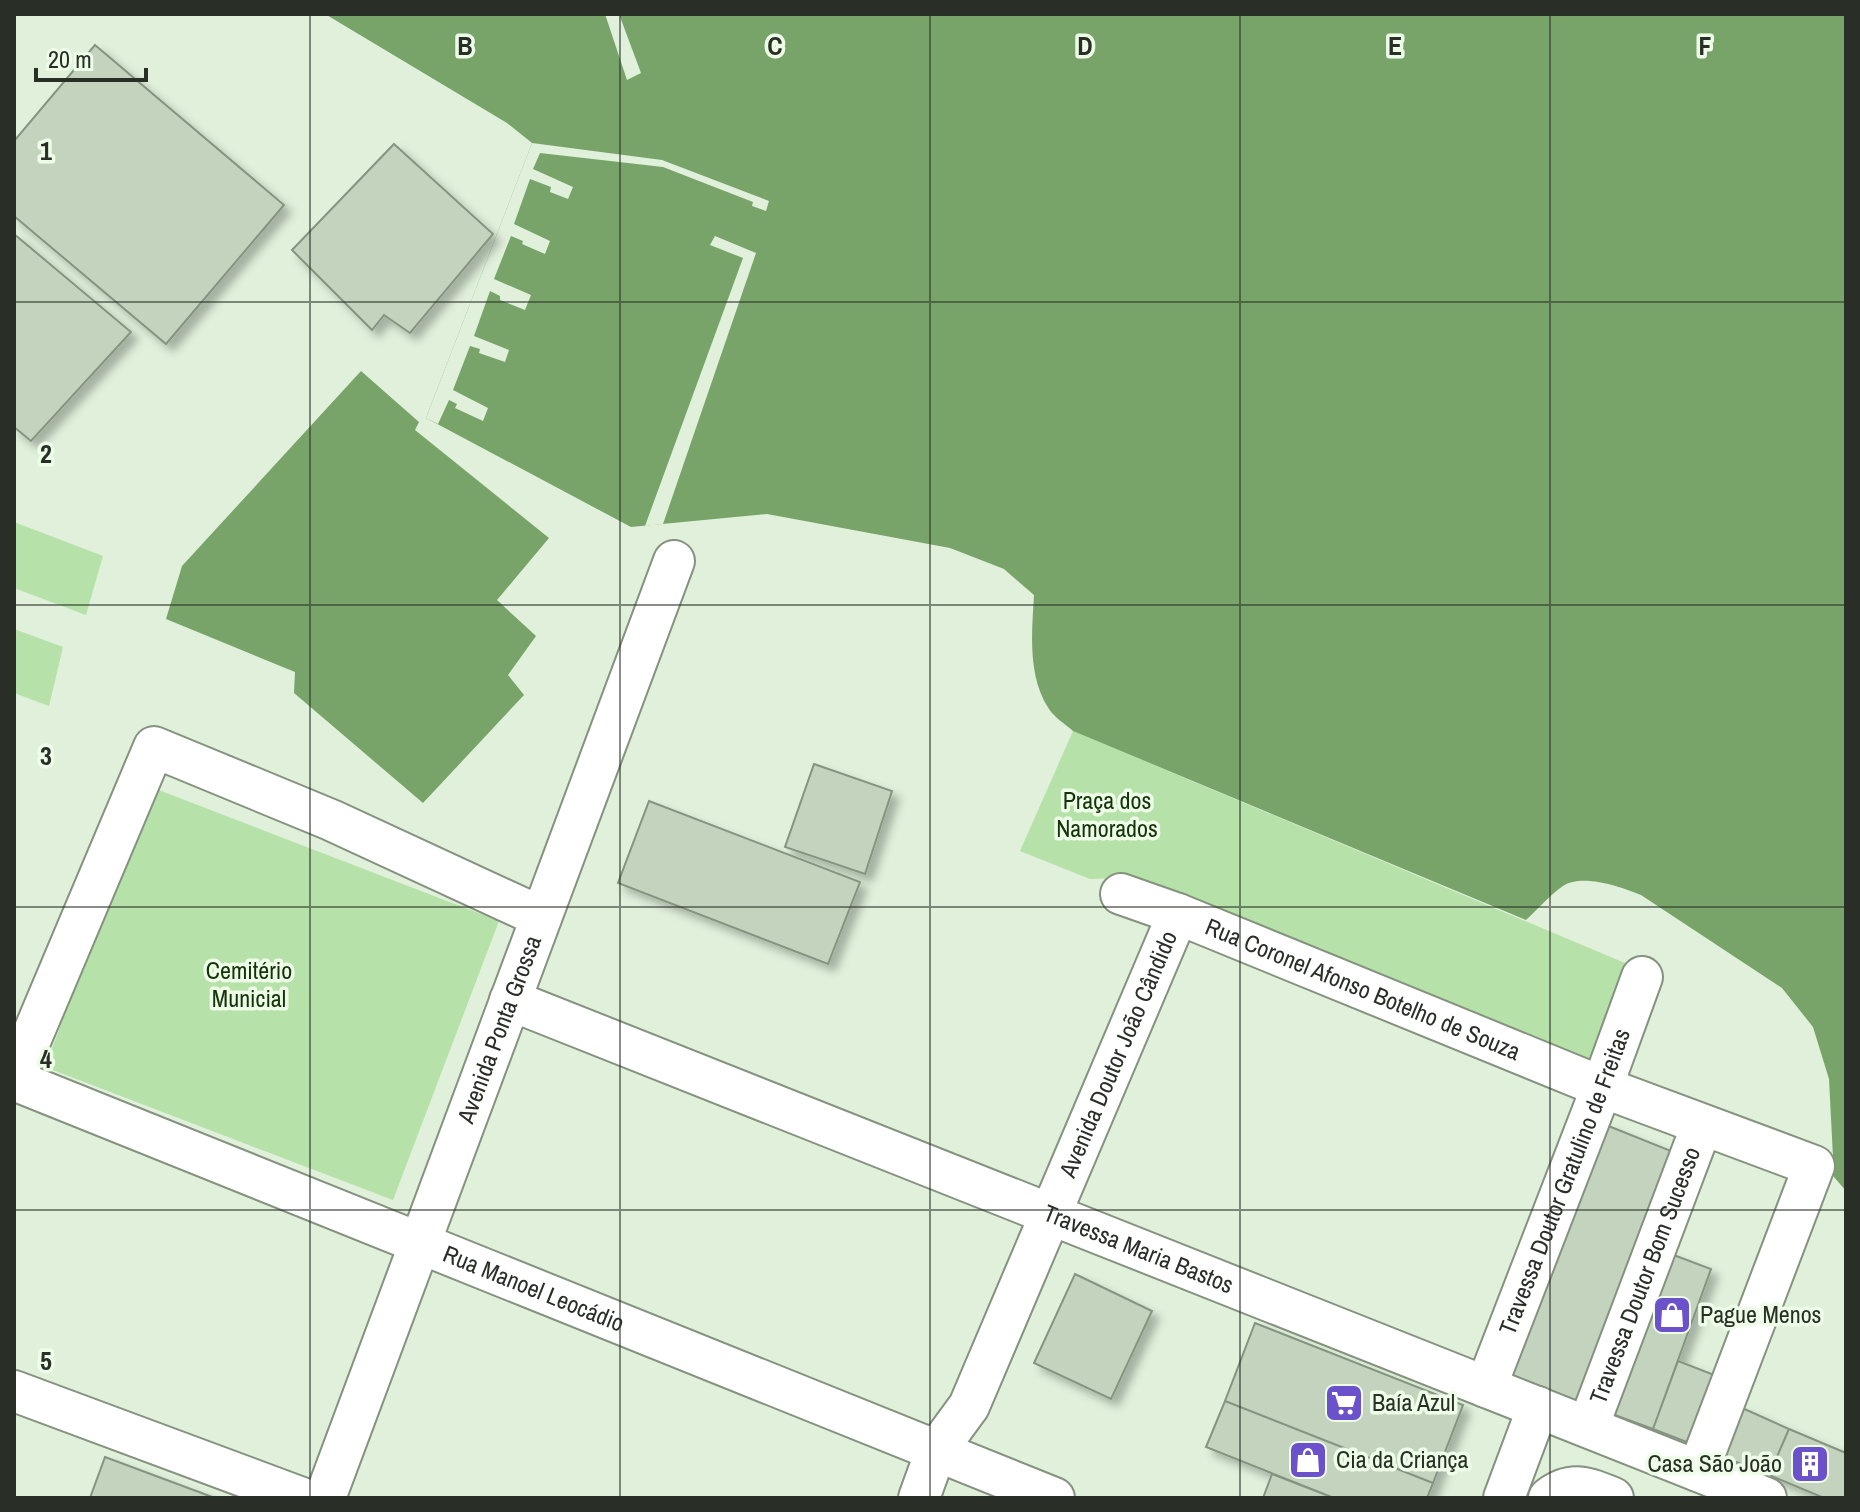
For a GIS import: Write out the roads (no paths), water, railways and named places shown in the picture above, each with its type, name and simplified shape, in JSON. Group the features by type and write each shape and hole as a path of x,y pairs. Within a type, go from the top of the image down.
{"street":[{"name":"Avenida Ponta Grossa","path":"325,1498 674,561"},
{"path":"14,1080 154,747 331,820 541,917"},
{"name":"Rua Coronel Afonso Botelho de Souza","path":"1121,894 1178,914 1602,1087 1814,1166 1698,1471"},
{"name":"Avenida Doutor João Cândido","path":"919,1498 936,1451 969,1406 1178,914"},
{"name":"Travessa Doutor Gratulino de Freitas","path":"1486,1387 1642,977"},
{"name":"Travessa Maria Bastos","path":"510,1000 1766,1498"},
{"name":"Rua Manoel Leocádio","path":"14,1080 1054,1498"},
{"name":"Travessa Doutor Bom Sucesso","path":"1588,1427 1702,1125"},
{"path":"14,1391 302,1498"},
{"path":"1504,1498 1538,1407"},
{"path":"1549,1498 1562,1489 1583,1486 1613,1498"}],"place":[{"name":"Pague Menos","path":"1672,1315"},
{"name":"Baía Azul","path":"1344,1403"},
{"name":"Cia da Criança","path":"1308,1460"},
{"name":"Casa São João","path":"1810,1464"}],"park label":[{"name":"Praça dos Namorados","path":"1107,815"},
{"name":"Cemitério Municial","path":"249,985"}]}
